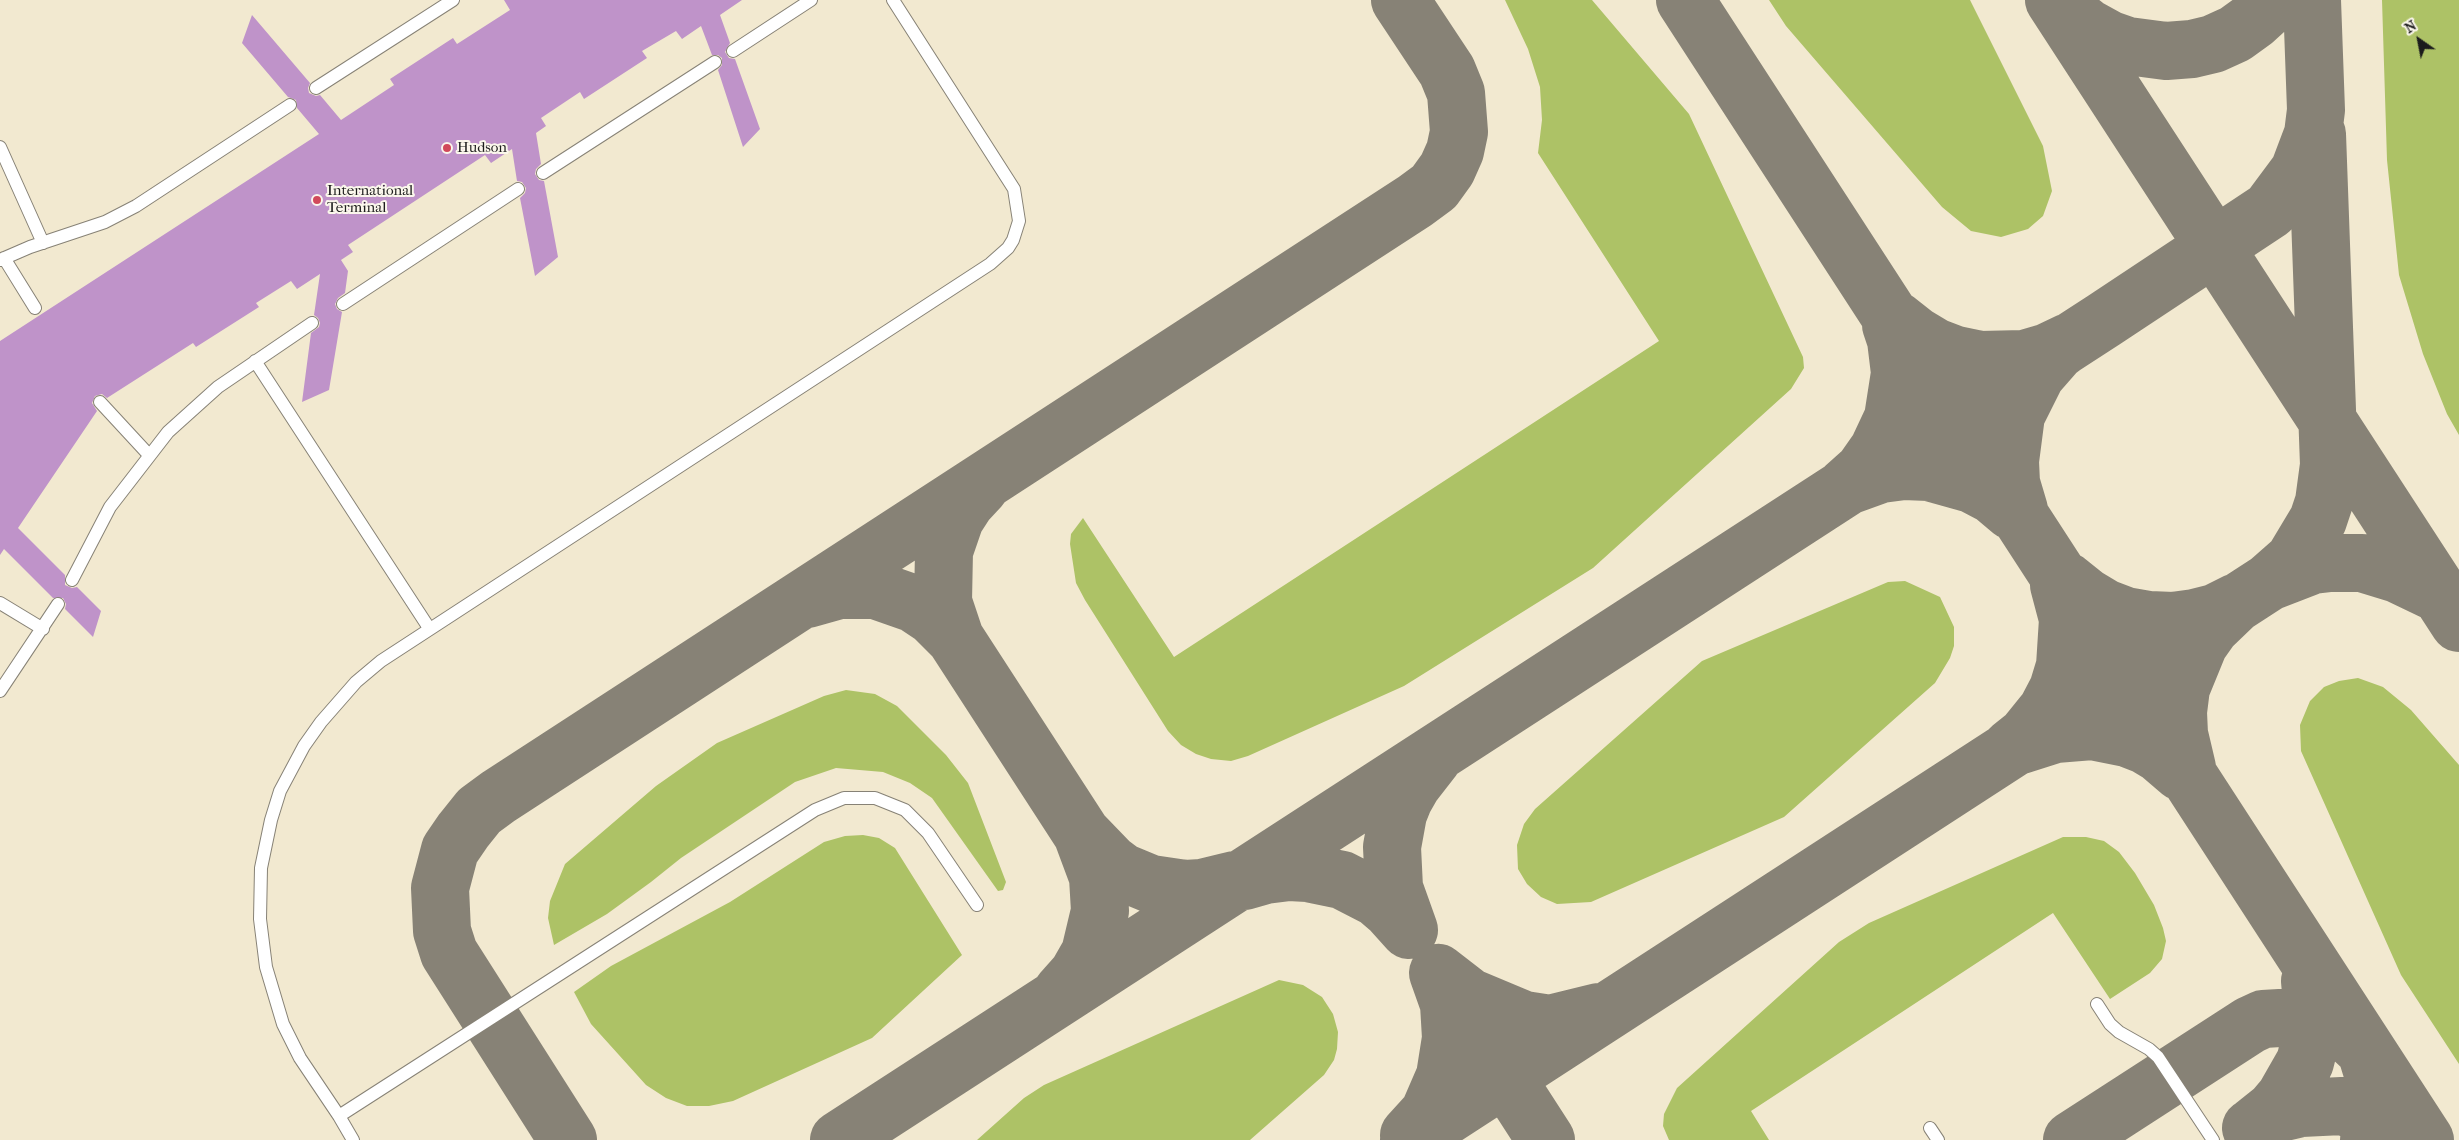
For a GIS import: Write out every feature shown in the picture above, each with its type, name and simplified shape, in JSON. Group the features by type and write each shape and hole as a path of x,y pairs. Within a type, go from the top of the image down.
{"lane":[{"path":"316,88 453,0"},
{"path":"733,51 811,0"},
{"path":"353,1140 292,1042 277,1008 271,988 260,919 259,891 265,845 280,792 304,746 321,722 356,682 381,661 990,264 1008,248 1019,221 1014,189 893,0"},
{"path":"543,173 715,62"},
{"path":"35,308 2,259 105,222 136,206 290,105"},
{"path":"0,147 43,243"},
{"path":"343,304 518,190"},
{"path":"72,580 110,507 168,432 192,409 255,361 312,323"},
{"path":"255,361 429,628"},
{"path":"100,402 149,455"},
{"path":"0,603 43,629"},
{"path":"2,684 43,629 58,604"},
{"path":"338,1116 815,810 844,798 875,798 905,810 928,832 977,905"},
{"path":"2097,1004 2110,1024 2119,1032 2158,1056 2213,1140"},
{"path":"1930,1128 1938,1140"}],"green space":[{"path":"1505,0 1592,0 1689,114 1803,357 1804,368 1791,389 1593,568 1404,686 1248,756 1231,761 1211,759 1196,754 1181,745 1168,731 1076,583 1070,544 1071,534 1083,518 1174,657 1659,341 1538,153 1542,120 1540,87 1528,49"},
{"path":"1769,0 1970,0 2043,146 2052,191 2043,216 2028,229 2001,237 1971,231 1942,207 1786,26"},
{"path":"2382,0 2459,0 2459,435 2447,414 2423,354 2399,275 2387,160"},
{"path":"1905,581 1940,597 1954,627 1954,646 1950,658 1935,683 1784,817 1591,902 1557,904 1541,897 1527,884 1518,869 1517,845 1524,824 1535,809 1702,661 1888,582"},
{"path":"2358,678 2383,687 2411,710 2459,765 2459,1064 2401,975 2301,751 2300,725 2310,701 2324,687 2339,681"},
{"path":"846,690 875,694 897,706 946,755 968,783 1006,882 1003,890 998,891 932,798 910,783 883,772 836,768 795,782 681,858 607,914 554,945 548,918 550,901 565,864 656,786 717,743 824,696"},
{"path":"863,835 879,838 895,848 962,955 872,1038 733,1101 709,1106 687,1106 666,1098 646,1085 591,1024 574,992 611,966 730,902 824,842 845,836"},
{"path":"2063,837 2086,837 2104,841 2119,852 2135,873 2154,905 2166,941 2162,959 2150,973 2110,999 2053,913 1751,1111 1769,1140 1669,1140 1663,1126 1664,1114 1677,1088 1839,942 1869,923"},
{"path":"1279,980 1303,985 1322,997 1333,1014 1338,1032 1337,1049 1334,1060 1324,1075 1250,1140 977,1140 1024,1098 1044,1085"}],"building":[{"name":"International Terminal","path":"504,0 742,0 720,15 730,43 725,52 729,58 735,59 760,129 743,147 718,70 722,65 722,58 718,55 712,55 701,26 682,39 676,31 642,51 647,58 584,99 580,92 541,118 546,126 536,133 541,164 536,169 535,174 539,180 544,181 558,257 535,276 520,198 525,193 526,188 522,182 517,181 512,149 491,163 485,155 348,245 353,252 341,260 348,271 345,293 338,298 335,304 337,309 342,312 329,390 302,402 311,333 319,327 320,323 314,315 320,274 297,289 291,281 256,303 259,307 196,347 193,343 107,398 102,394 95,396 92,403 97,411 18,528 65,575 65,585 72,588 77,587 101,611 93,637 65,609 66,604 63,598 53,598 4,549 0,555 0,341 319,134 297,108 296,100 288,97 242,43 252,15 310,83 309,93 316,96 320,95 341,120 394,85 390,79 453,38 457,44 510,10"}],"taxiway":[{"path":"568,1140 449,953 442,931 440,888 450,850 463,831 479,811 498,797 1434,187 1447,169 1455,151 1459,132 1456,93 1447,71 1400,0"},
{"path":"1685,0 2425,1140"},
{"path":"2054,0 2459,623"},
{"path":"2065,10 2088,28 2108,39 2128,46 2166,51 2192,49 2213,44 2235,34 2276,0"},
{"path":"839,1140 2104,320 2270,210 2299,171 2313,134 2316,110 2312,0"},
{"path":"1409,1140 2269,582 2294,560 2318,520 2324,502 2329,465 2317,134"},
{"path":"1896,320 1915,335 1935,347 1956,355 1980,360 2024,359 2048,352 2069,342 2057,351 2036,375 2016,415 2010,461 2011,483 2019,510"},
{"path":"1891,325 1896,340 1900,373 1893,418 1878,450 1864,470 1845,487 1881,474 1904,471 1929,472 1972,484 1993,495 2012,511"},
{"path":"807,599 839,590 875,590 915,604 933,616 955,638 943,602 944,551 955,519 966,502 980,487"},
{"path":"2269,582 2313,565 2362,563 2398,574 2446,597"},
{"path":"2065,580 2085,596 2105,608 2126,616 2149,620 2173,621 2195,618 2215,613 2237,602 2211,627 2199,644 2181,688 2178,712 2179,734 2187,768"},
{"path":"2059,585 2068,619 2065,666 2058,689 2047,710 2026,736 2011,748 2055,734 2092,731 2127,738 2145,745 2160,754 2181,772"},
{"path":"955,638 1082,834"},
{"path":"1244,881 1265,875 1289,872 1308,873 1342,880 1377,898 1409,930 1394,888 1392,847 1398,814 1404,799 1412,785 1433,758"},
{"path":"1062,992 1078,974 1090,953 1100,911 1098,877 1082,834 1110,863 1122,872 1151,884 1185,889 1202,888 1235,880"},
{"path":"1409,1135 1429,1113 1445,1076 1451,1038 1449,1004 1438,973 1469,997 1524,1020 1550,1024 1599,1012"},
{"path":"2254,1126 2274,1110 2285,1097 2305,1062 2314,1026 2310,981"},
{"path":"2072,1140 2250,1025 2263,1019 2297,1017 2323,1021 2335,1026 2348,1034 2366,1051 2378,1090 2375,1120 2369,1140"},
{"path":"1484,1044 1546,1140"},
{"path":"2251,1128 2280,1113 2301,1108 2342,1106 2384,1120 2409,1135"}],"place":[{"name":"Hudson","path":"447,148"},
{"name":"International Terminal","path":"317,200"}]}
